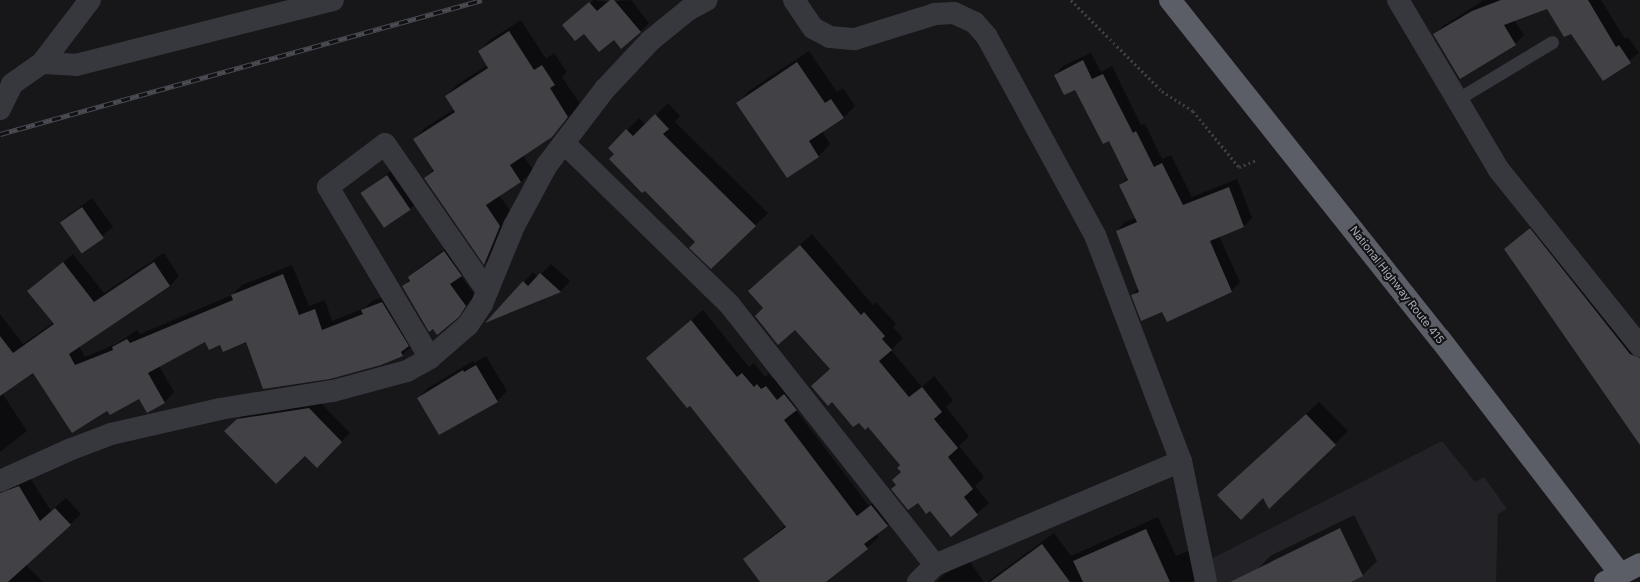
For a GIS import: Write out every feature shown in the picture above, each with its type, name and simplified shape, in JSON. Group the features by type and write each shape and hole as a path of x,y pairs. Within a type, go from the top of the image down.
{"highway":[{"name":"National Highway Route 415","path":"1170,0 1440,339 1612,578"},
{"path":"1612,578 1640,564"}],"street":[{"path":"0,109 12,84 42,63 90,0"},
{"path":"42,63 76,65 282,7 333,0"},
{"path":"0,481 69,450 111,434 220,409 333,391 407,371 430,358 468,325 487,291 514,226 547,165 605,89 650,41 688,10 707,0"},
{"path":"794,0 813,28 830,37 855,39 935,14 954,13 975,23 987,37 1094,235 1180,461 1206,582"},
{"path":"1398,0 1456,100 1499,170 1640,346"},
{"path":"564,143 729,304 935,565"},
{"path":"430,358 328,187 385,144 487,291"},
{"path":"918,582 935,565 1180,461"}],"lane":[{"path":"1456,100 1552,42"}],"path":[{"path":"1071,0 1162,91 1193,111 1239,166 1258,160"}],"shaded area":[{"path":"1442,441 1475,482 1484,477 1507,509 1498,514 1496,582 1215,582 1211,559"}],"building":[{"path":"610,0 614,0 641,32 621,49 614,40 599,52 584,34 575,41 562,25 589,2 597,11"},
{"path":"1501,0 1588,0 1616,47 1619,45 1631,63 1603,81 1571,34 1564,37 1547,9 1504,25 1516,45 1460,79 1433,34 1472,11"},
{"path":"509,31 534,70 542,65 555,85 550,88 568,117 552,137 510,165 521,182 486,205 500,226 484,265 424,178 434,171 413,139 455,112 445,96 488,68 478,51"},
{"path":"1083,60 1092,79 1103,74 1133,133 1136,131 1154,167 1162,163 1183,205 1229,187 1244,227 1210,241 1232,292 1167,322 1162,312 1141,321 1131,295 1139,292 1116,231 1137,222 1119,185 1128,180 1109,141 1103,144 1075,90 1064,95 1054,75"},
{"path":"797,62 825,103 831,99 844,118 809,141 819,157 787,178 736,103"},
{"path":"655,114 669,129 663,134 756,226 711,269 689,248 695,242 645,191 642,193 609,159 614,154 608,148 626,129 633,136"},
{"path":"387,175 410,210 384,228 360,193"},
{"path":"82,207 104,238 82,254 60,222"},
{"path":"1530,228 1630,354 1640,358 1640,445 1504,249"},
{"path":"800,245 861,315 864,312 885,336 882,339 892,350 879,361 909,397 922,387 942,412 934,419 958,448 948,457 973,489 964,497 978,515 951,537 930,511 926,514 918,503 908,510 891,489 896,485 892,480 901,472 897,468 900,465 868,427 865,430 859,423 853,427 832,402 828,406 811,386 830,369 795,330 778,345 755,316 763,308 748,291"},
{"path":"444,251 462,276 450,284 466,306 459,317 437,335 433,329 429,332 402,286 410,281 408,277"},
{"path":"63,262 94,302 154,262 170,286 69,354 75,365 113,350 112,347 127,339 130,343 233,300 231,295 283,274 299,315 315,309 322,330 363,314 361,310 382,302 409,346 401,352 403,356 381,365 330,379 263,389 246,342 223,352 220,345 209,350 205,342 148,373 165,403 147,413 139,399 110,415 107,411 72,433 33,373 0,396 0,336 13,353 54,324 27,291"},
{"path":"540,273 561,292 485,323 523,281 528,286"},
{"path":"691,320 737,377 742,373 754,387 757,384 761,389 766,386 777,400 784,394 797,410 784,420 857,516 871,505 888,526 864,544 868,549 826,582 760,582 743,559 786,527 690,406 687,408 646,358"},
{"path":"476,365 498,402 439,435 417,398 463,370 464,372"},
{"path":"309,408 342,442 317,468 305,456 276,484 224,431 237,419"},
{"path":"1306,414 1336,445 1269,509 1263,498 1241,520 1217,495"},
{"path":"19,486 40,521 55,508 71,525 8,582 0,582 0,493"},
{"path":"1340,528 1363,576 1351,582 1230,582"},
{"path":"1146,529 1170,582 1083,582 1073,561"},
{"path":"1042,544 1070,582 990,582"}],"railway":[{"path":"0,134 482,0"}]}
